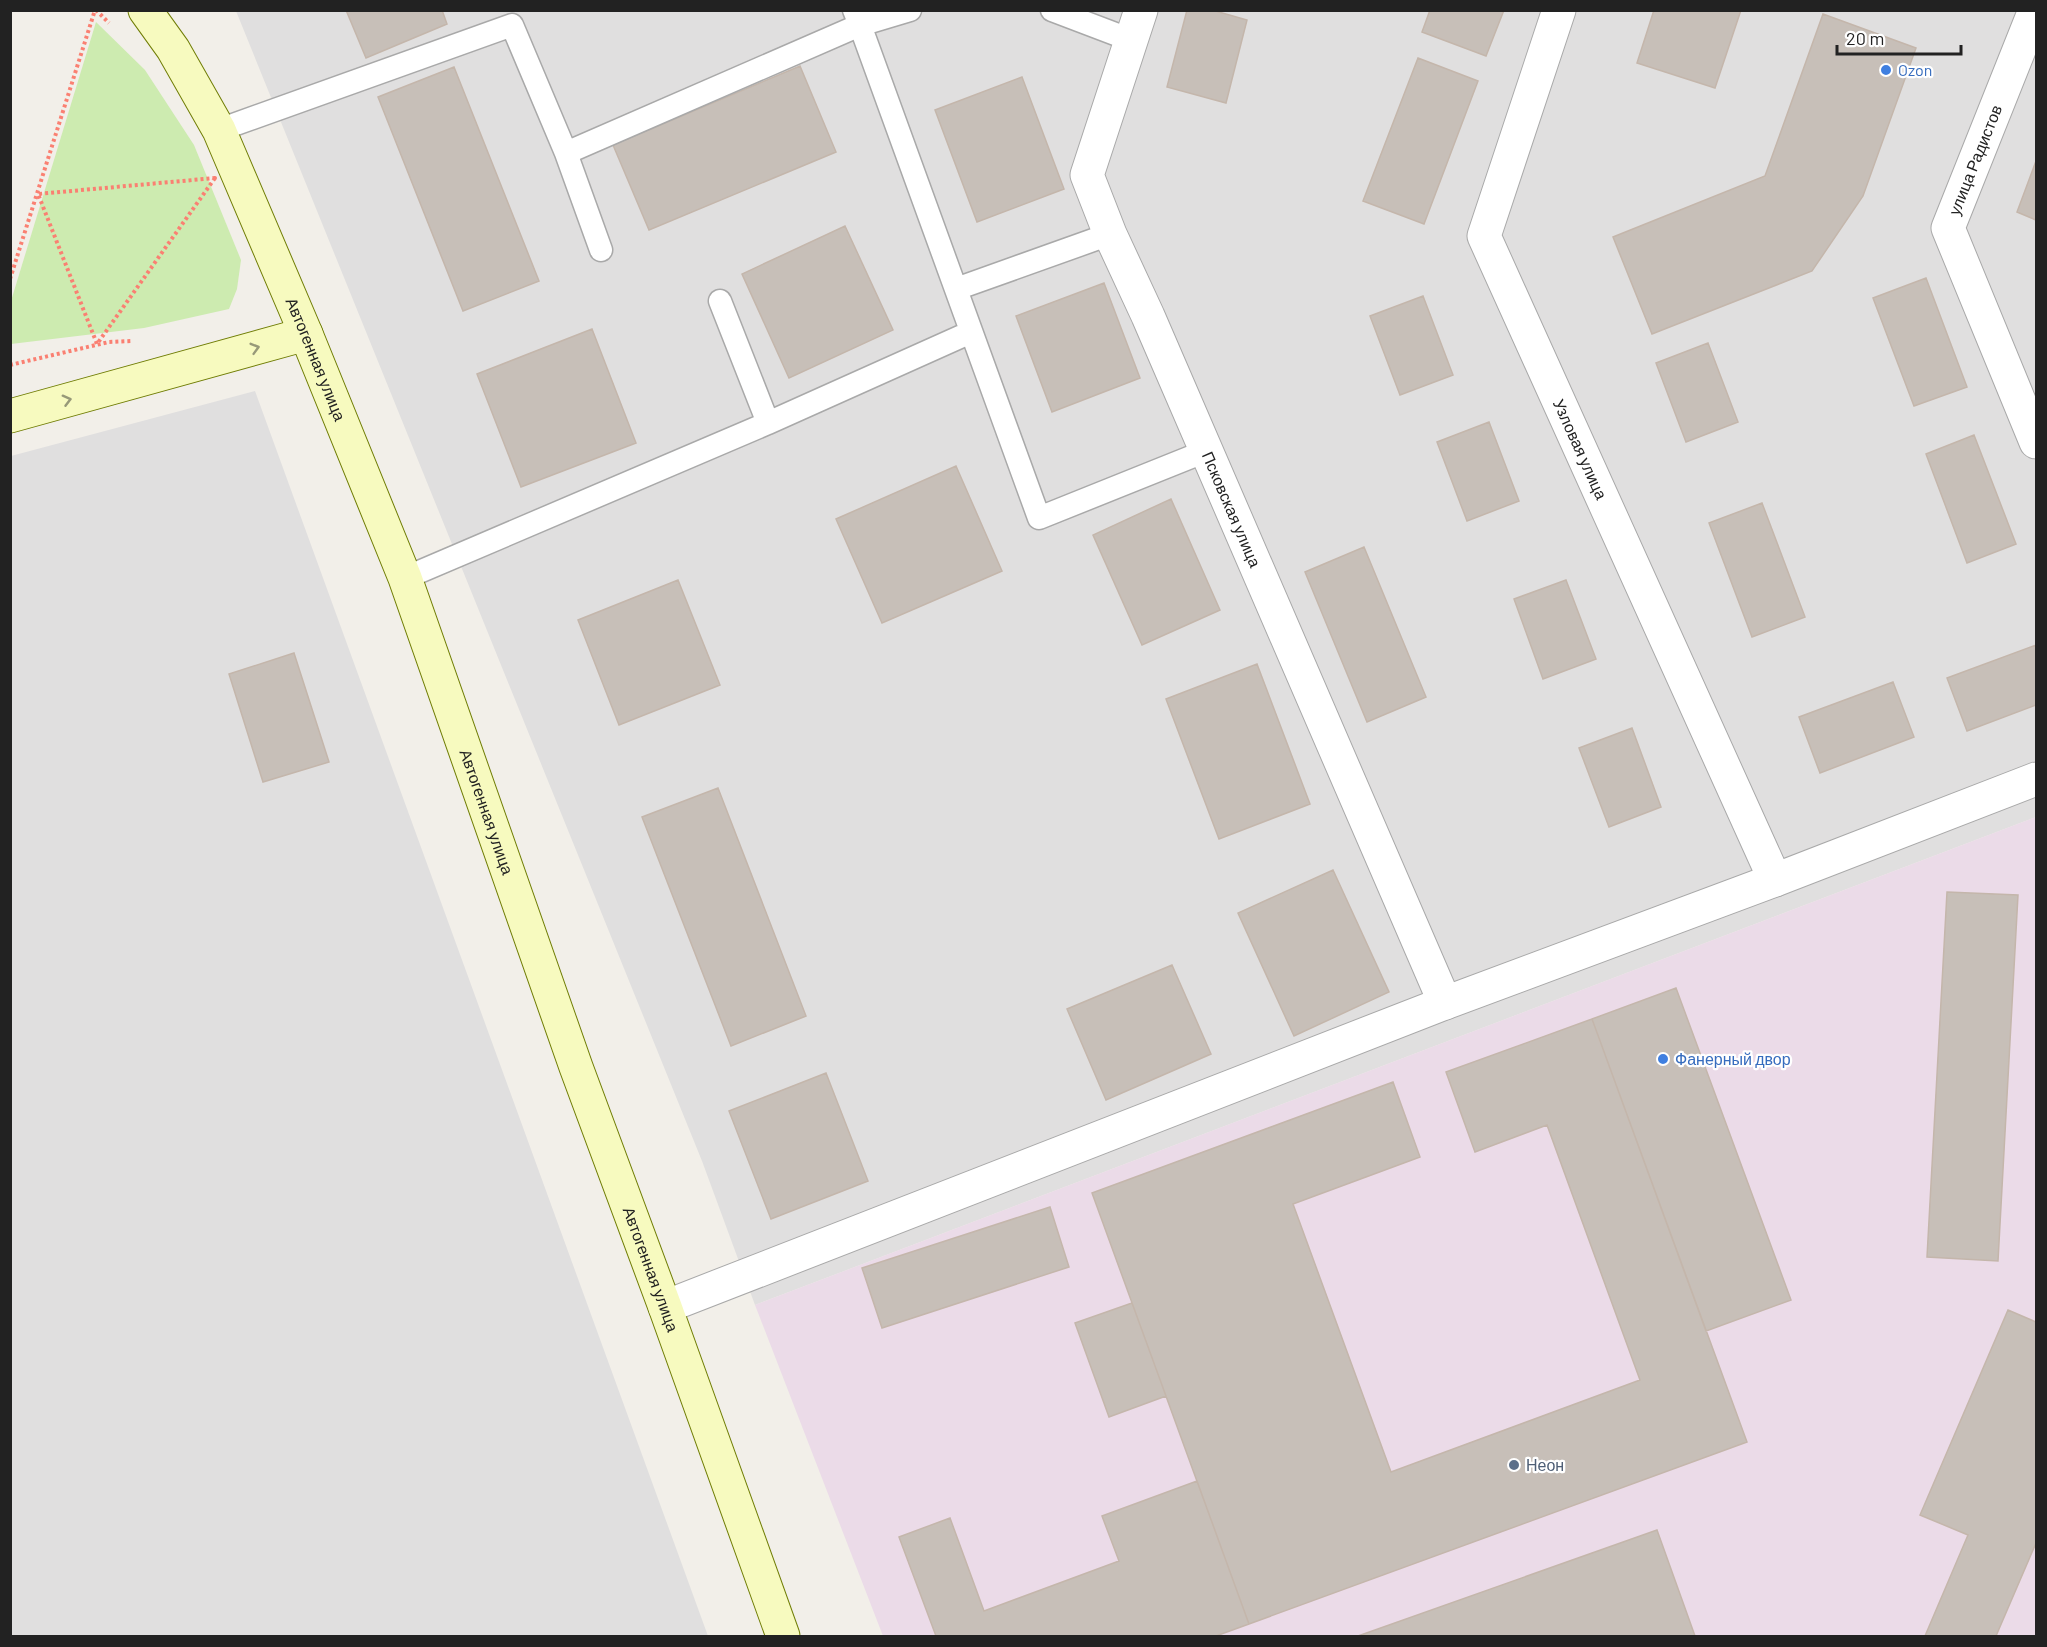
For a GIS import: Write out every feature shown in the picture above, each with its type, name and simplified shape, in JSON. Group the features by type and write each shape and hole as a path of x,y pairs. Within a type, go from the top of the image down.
{"street":[{"name":"Автогенная улица","path":"145,10 173,49 219,130 306,334 405,578 576,1067 783,1636"},
{"name":"Узловая улица","path":"1559,10 1484,236 1775,880"},
{"name":"улица Радистов","path":"2035,10 1948,228 2037,442"},
{"name":"Псковская улица","path":"1136,25 1087,175 1110,234 1148,316 1445,1003"},
{"path":"10,416 306,334"},
{"path":"665,1307 1445,1003 2037,779"}],"lane":[{"path":"566,153 857,18 909,10"},
{"path":"1052,10 1136,25"},
{"path":"219,130 509,18 566,153 601,250"},
{"path":"857,18 1039,518 1206,451"},
{"path":"956,289 1110,234"},
{"path":"720,301 768,423"},
{"path":"405,578 768,423 971,332"}],"path":[{"path":"10,279 95,10 113,27"},
{"path":"211,168 219,188"},
{"path":"38,194 215,178"},
{"path":"97,344 215,178"},
{"path":"38,194 97,344"},
{"path":"10,365 97,344 142,340"}],"shaded area":[{"path":"236,11 2036,11 2036,817 755,1305 702,1161"},
{"path":"255,391 708,1636 11,1636 11,456"},
{"path":"2036,817 2036,1636 883,1636 755,1305"}],"green space":[{"path":"96,22 145,70 194,145 241,260 237,289 229,309 144,328 11,344 11,301"}],"building":[{"path":"346,10 442,10 447,24 366,58"},
{"path":"1187,10 1212,10 1247,20 1226,103 1167,87"},
{"path":"1430,10 1504,10 1486,56 1422,32"},
{"path":"1654,10 1741,10 1715,88 1637,63"},
{"path":"1823,14 1916,48 1863,196 1812,271 1652,334 1613,237 1765,176"},
{"path":"1418,58 1478,81 1424,224 1363,201"},
{"path":"800,66 836,152 649,230 613,145"},
{"path":"454,67 539,281 463,311 378,97"},
{"path":"1022,77 1064,189 977,222 935,110"},
{"path":"2036,161 2036,220 2017,212"},
{"path":"845,226 893,330 789,378 742,274"},
{"path":"1926,278 1967,387 1914,406 1873,298"},
{"path":"1104,283 1140,378 1052,412 1016,316"},
{"path":"1423,296 1453,375 1400,395 1370,316"},
{"path":"592,329 636,443 521,487 477,374"},
{"path":"1708,343 1738,422 1686,442 1656,363"},
{"path":"1489,422 1519,501 1467,521 1437,442"},
{"path":"1974,435 2016,544 1967,563 1926,454"},
{"path":"956,466 1002,571 882,623 836,519"},
{"path":"1171,499 1220,610 1142,645 1093,535"},
{"path":"1762,503 1805,617 1752,637 1709,523"},
{"path":"1364,547 1426,697 1367,722 1305,572"},
{"path":"678,580 720,685 619,725 578,620"},
{"path":"1566,580 1596,659 1543,679 1514,599"},
{"path":"2036,645 2036,705 1967,731 1947,678"},
{"path":"294,653 329,762 263,782 229,674"},
{"path":"1257,664 1310,804 1219,839 1166,699"},
{"path":"1893,682 1914,737 1820,773 1799,717"},
{"path":"1632,728 1661,807 1609,827 1579,748"},
{"path":"718,788 806,1016 731,1046 642,817"},
{"path":"1333,870 1389,992 1294,1036 1238,913"},
{"path":"1947,892 2018,895 1998,1261 1927,1257"},
{"path":"1172,965 1211,1054 1106,1100 1067,1009"},
{"path":"1676,988 1791,1300 1706,1331 1592,1019"},
{"path":"1592,1019 1747,1442 1249,1624 1092,1193 1393,1082 1420,1157 1293,1204 1391,1472 1640,1380 1547,1125 1475,1152 1446,1072"},
{"path":"826,1073 868,1181 771,1219 729,1111"},
{"path":"1050,1207 1069,1267 882,1328 862,1268"},
{"path":"1132,1303 1166,1396 1109,1417 1075,1323"},
{"path":"2008,1310 2036,1322 2036,1543 1996,1636 1925,1636 1968,1535 1920,1515"},
{"path":"1197,1481 1249,1624 1216,1636 936,1636 899,1537 950,1518 984,1611 1119,1561 1102,1516"},
{"path":"1657,1530 1695,1636 1358,1636"}],"place":[{"name":"Ozon","path":"1886,70"},
{"name":"Фанерный двор","path":"1663,1059"},
{"name":"Неон","path":"1514,1465"}]}
